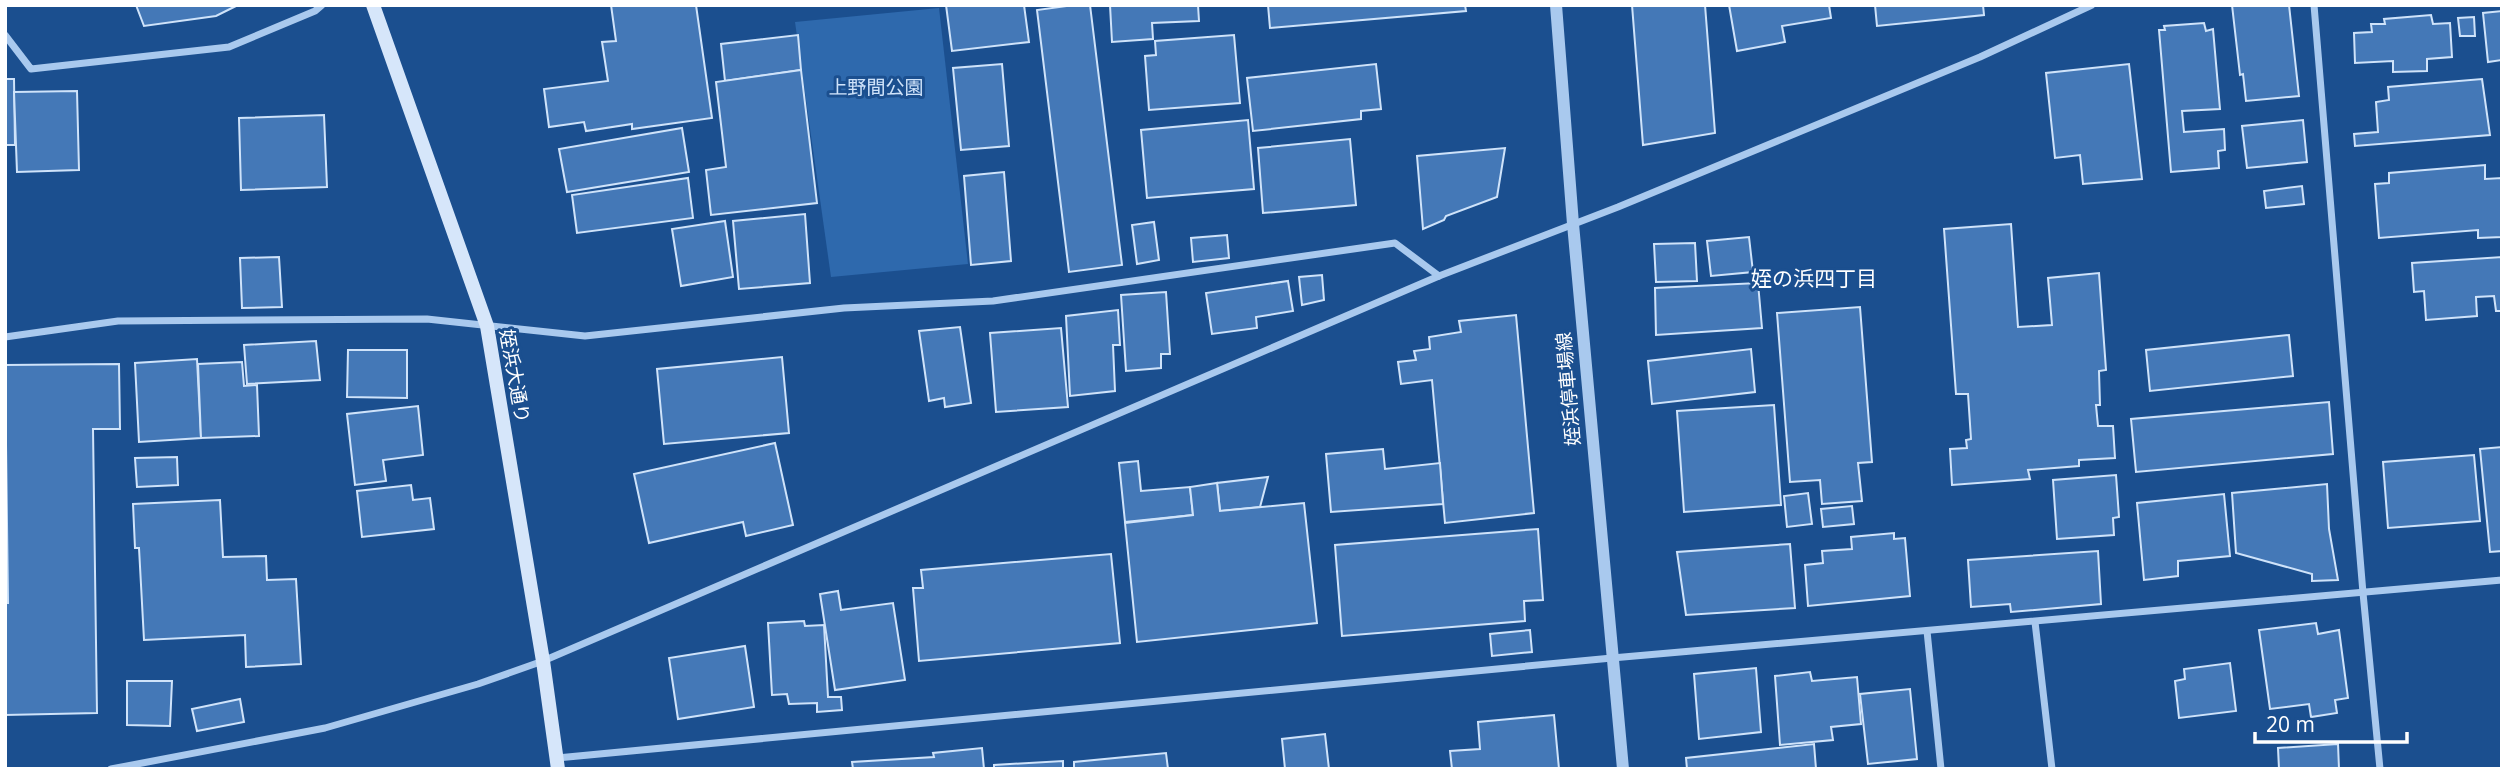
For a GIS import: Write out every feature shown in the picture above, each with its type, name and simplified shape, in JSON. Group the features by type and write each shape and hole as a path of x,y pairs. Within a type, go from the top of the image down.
{"main road":[{"name":"姪浜大通り","path":"373,5 487,326 543,661 557,763"}],"street":[{"path":"5,35 30,69 229,47 315,11 322,5"},
{"name":"姪浜停車場線","path":"1556,5 1573,224 1623,769"},
{"path":"111,769 325,728 478,684 543,661 1439,276 1618,207 1967,62 2092,5"},
{"path":"2314,5 2380,769"},
{"path":"5,337 118,321 428,319 585,336 844,308 993,301 1395,243 1439,276"},
{"path":"557,763 1612,658 2502,580"},
{"path":"2035,622 2052,769"},
{"path":"1927,631 1941,769"}],"green space":[{"name":"上野間公園","path":"939,8 968,264 831,277 795,22"}],"building":[{"path":"136,5 238,5 216,16 144,26"},
{"path":"611,5 696,5 712,118 632,129 632,124 586,131 584,122 549,127 544,89 608,81 602,42 616,41"},
{"path":"946,5 1024,5 1029,42 952,51"},
{"path":"1090,5 1122,265 1069,272 1037,10"},
{"path":"1110,5 1198,5 1199,21 1152,23 1153,39 1112,42"},
{"path":"1268,5 1465,5 1466,11 1270,28"},
{"path":"1632,5 1705,5 1715,133 1643,145"},
{"path":"1729,5 1829,5 1831,18 1782,26 1785,42 1737,51"},
{"path":"1875,5 1983,5 1984,15 1877,26"},
{"path":"2232,5 2289,5 2299,96 2246,101 2243,74 2240,75"},
{"path":"2502,11 2502,60 2488,62 2483,13"},
{"path":"2431,15 2433,24 2450,23 2452,57 2427,59 2427,71 2393,72 2393,61 2355,63 2354,33 2372,32 2371,24 2385,24 2384,19"},
{"path":"2474,17 2475,36 2460,36 2458,18"},
{"path":"2204,23 2206,31 2213,29 2220,109 2182,111 2184,132 2224,129 2225,150 2218,151 2219,168 2171,172 2159,30 2165,30 2164,26"},
{"path":"798,35 801,70 725,81 721,44"},
{"path":"1234,35 1240,103 1149,110 1145,56 1156,55 1155,41"},
{"path":"1002,64 1009,146 961,150 953,68"},
{"path":"1376,64 1381,109 1361,111 1361,119 1253,131 1247,78"},
{"path":"2129,64 2142,179 2083,184 2080,155 2055,158 2046,73"},
{"path":"801,70 817,203 711,215 706,170 726,167 716,82"},
{"path":"5,79 14,79 15,145 5,145"},
{"path":"2482,79 2490,135 2355,146 2354,134 2378,132 2376,102 2389,100 2388,87"},
{"path":"77,91 79,170 17,172 14,92"},
{"path":"324,115 327,187 241,190 239,118"},
{"path":"1248,120 1254,189 1147,198 1141,130"},
{"path":"2303,120 2307,162 2247,168 2242,126"},
{"path":"682,128 689,172 567,192 559,149"},
{"path":"1350,139 1356,205 1263,213 1258,148"},
{"path":"1505,148 1497,197 1446,216 1444,220 1423,229 1417,156"},
{"path":"2485,165 2485,179 2502,178 2502,237 2478,238 2478,230 2379,238 2375,184 2389,183 2389,173"},
{"path":"1004,172 1011,261 971,265 964,176"},
{"path":"688,178 693,218 577,233 572,195"},
{"path":"2302,186 2304,204 2266,208 2264,191"},
{"path":"805,214 810,283 739,289 733,221"},
{"path":"725,221 733,277 681,286 672,229"},
{"path":"1154,222 1159,260 1137,264 1132,225"},
{"path":"2011,224 2018,327 2052,325 2048,278 2099,273 2106,370 2099,371 2100,405 2096,405 2098,426 2113,426 2115,458 2079,460 2079,466 2028,470 2030,479 1952,485 1950,449 1967,448 1966,440 1971,439 1968,394 1956,394 1944,229"},
{"path":"1227,235 1229,258 1193,262 1191,238"},
{"path":"1749,237 1753,272 1711,276 1707,241"},
{"path":"1695,243 1697,281 1656,282 1654,244"},
{"path":"279,257 282,307 242,308 240,258"},
{"path":"2502,257 2502,311 2496,311 2494,296 2476,297 2477,316 2426,320 2424,291 2414,292 2412,263"},
{"path":"1322,275 1324,300 1302,305 1299,277"},
{"path":"1288,281 1293,311 1256,317 1257,328 1212,334 1206,293"},
{"path":"1758,283 1762,328 1656,335 1655,288"},
{"path":"1166,292 1170,354 1161,354 1161,368 1126,371 1121,295"},
{"path":"1860,307 1872,462 1858,463 1862,501 1822,504 1820,480 1790,482 1777,313"},
{"path":"1118,310 1120,345 1113,345 1115,391 1070,396 1066,316"},
{"path":"1516,315 1534,513 1445,523 1432,380 1401,384 1398,362 1416,360 1414,351 1430,349 1429,337 1461,332 1459,321"},
{"path":"960,327 971,403 945,407 944,398 929,401 919,331"},
{"path":"1061,328 1068,407 996,412 990,333"},
{"path":"2289,335 2293,376 2150,391 2146,350"},
{"path":"316,341 320,380 247,384 244,345"},
{"path":"1751,349 1755,392 1652,404 1648,361"},
{"path":"348,350 407,350 407,398 347,397"},
{"path":"782,357 789,433 664,444 657,369"},
{"path":"197,359 201,438 139,442 135,363"},
{"path":"242,362 244,386 257,385 259,436 201,438 198,364"},
{"path":"119,364 120,429 93,429 97,713 5,715 5,603 8,603 5,365"},
{"path":"2329,402 2333,454 2136,472 2131,419"},
{"path":"1774,405 1781,505 1684,512 1677,411"},
{"path":"418,406 423,455 383,460 386,481 355,485 347,414"},
{"path":"775,443 793,525 746,536 743,522 649,543 634,474"},
{"path":"2502,447 2502,551 2490,552 2480,449"},
{"path":"1383,449 1385,469 1440,463 1443,504 1331,512 1326,454"},
{"path":"2474,455 2480,521 2388,528 2383,462"},
{"path":"177,457 178,485 137,487 135,458"},
{"path":"1138,461 1141,491 1190,487 1193,515 1125,522 1119,463"},
{"path":"2116,475 2119,517 2113,518 2114,535 2057,539 2053,480"},
{"path":"1268,477 1260,507 1220,511 1217,483"},
{"path":"1217,483 1220,511 1304,503 1317,623 1137,642 1125,523 1193,515 1190,487"},
{"path":"2327,484 2329,529 2338,580 2312,581 2312,574 2236,553 2232,493"},
{"path":"411,485 413,500 430,498 434,529 362,537 357,491"},
{"path":"1808,493 1812,524 1787,527 1784,496"},
{"path":"2224,494 2230,556 2178,561 2178,576 2144,580 2137,503"},
{"path":"220,500 223,557 266,556 267,580 296,579 301,664 246,667 245,635 144,640 139,548 135,548 133,504"},
{"path":"1852,506 1854,524 1823,527 1821,509"},
{"path":"1538,529 1543,600 1524,601 1525,621 1342,636 1335,545"},
{"path":"1894,533 1894,539 1905,538 1910,596 1808,606 1805,565 1823,563 1822,551 1852,549 1851,537"},
{"path":"1790,544 1795,608 1686,615 1677,552"},
{"path":"2098,551 2101,604 2011,612 2010,604 1971,607 1968,560"},
{"path":"1111,554 1120,643 919,661 913,588 923,588 921,570"},
{"path":"838,591 841,610 893,603 905,680 835,690 820,594"},
{"path":"804,621 805,626 824,625 828,697 841,697 842,710 817,712 817,703 789,704 787,694 772,695 768,623"},
{"path":"2316,623 2318,634 2339,630 2348,698 2335,700 2337,713 2311,717 2309,704 2270,709 2259,630"},
{"path":"1530,630 1532,652 1492,656 1490,634"},
{"path":"745,646 754,707 678,719 669,658"},
{"path":"2230,663 2236,711 2179,718 2175,681 2185,679 2184,669"},
{"path":"1756,668 1761,732 1699,739 1694,674"},
{"path":"1810,672 1812,681 1857,677 1861,724 1831,727 1833,740 1780,745 1775,676"},
{"path":"127,681 172,681 170,726 127,725"},
{"path":"1910,689 1917,759 1868,764 1860,694"},
{"path":"240,699 244,722 197,731 192,709"},
{"path":"1554,715 1559,769 1452,769 1450,751 1480,749 1478,722"},
{"path":"1325,734 1329,769 1285,769 1282,739"},
{"path":"1814,744 1816,769 1687,769 1686,758"},
{"path":"2338,744 2339,769 2279,769 2278,748"},
{"path":"982,748 984,769 853,769 852,762 934,757 933,753"},
{"path":"1166,753 1168,769 1074,769 1074,762"},
{"path":"1063,761 1063,769 994,769 994,765"}],"district":[{"name":"姪の浜四丁目","path":"1814,279"}]}
